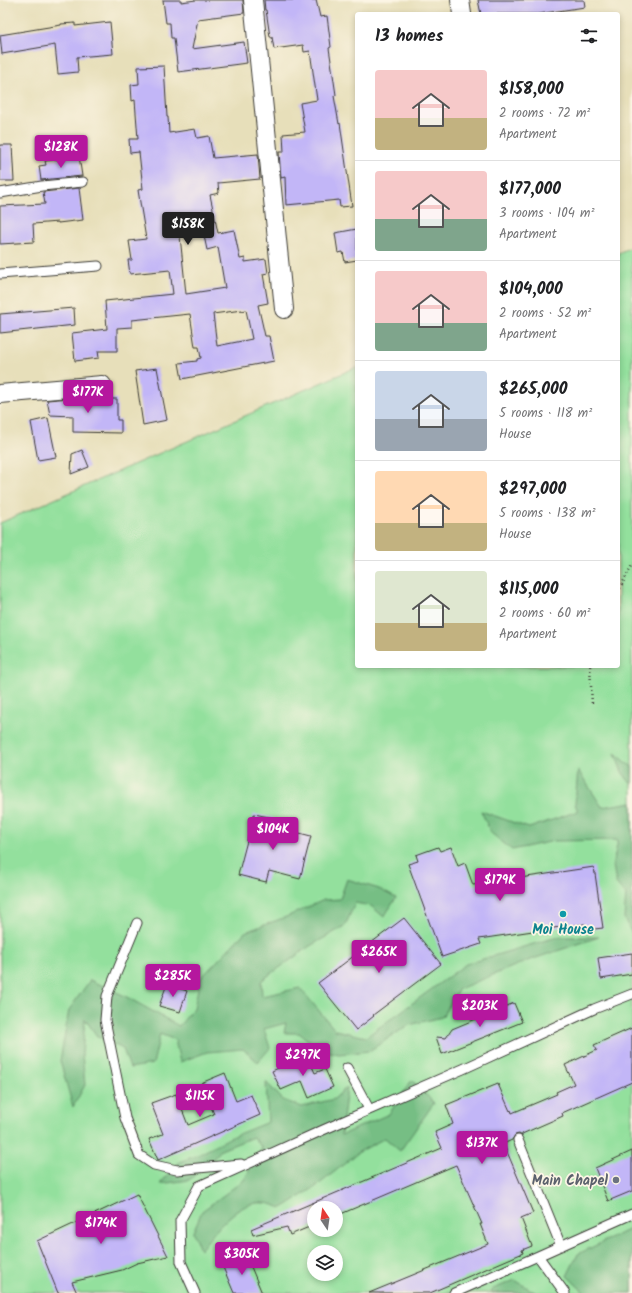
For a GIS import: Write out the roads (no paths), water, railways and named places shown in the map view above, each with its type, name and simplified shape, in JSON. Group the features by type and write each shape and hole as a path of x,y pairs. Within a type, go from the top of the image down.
{"street":[{"path":"253,0 284,309"},
{"path":"460,0 462,12"},
{"path":"0,394 102,385"}],"lane":[{"path":"0,193 42,186 83,182"},
{"path":"0,274 98,266"},
{"path":"137,923 107,996 105,1020 125,1118 140,1155 154,1165 177,1170 250,1163"},
{"path":"195,1293 181,1262 180,1221 199,1186 594,1009 632,994"},
{"path":"347,1068 369,1109"},
{"path":"518,1140 561,1246"},
{"path":"454,1293 632,1214"},
{"path":"538,1256 564,1293"}],"place":[{"name":"Moi House","path":"563,914"},
{"name":"Main Chapel","path":"616,1180"}]}
